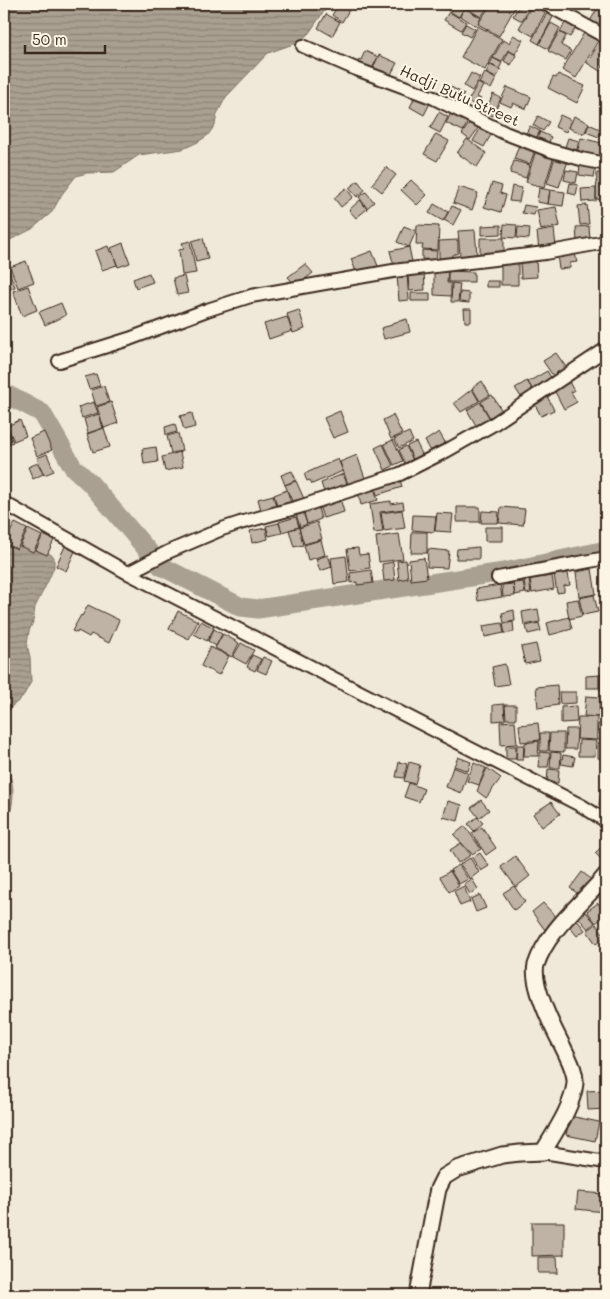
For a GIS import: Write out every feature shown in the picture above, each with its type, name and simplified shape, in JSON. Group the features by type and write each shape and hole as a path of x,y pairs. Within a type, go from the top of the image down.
{"street":[{"path":"546,4 606,37"},
{"name":"Hadji Butu Street","path":"303,46 356,69 434,98 505,133 548,150 606,164"},
{"path":"59,361 129,339 251,296 393,271 546,253 606,242"},
{"path":"128,573 168,552 240,523 299,507 400,474 446,451 492,424 606,349"},
{"path":"4,502 128,573 582,806 606,821"},
{"path":"498,578 606,558"},
{"path":"543,1152 569,1105 576,1080 538,988 535,972 544,947 554,933 606,875"},
{"path":"418,1295 436,1196 441,1182 450,1172 502,1155 520,1153 543,1152 606,1162"}],"shaded area":[{"path":"4,4 329,4 309,33 299,42 268,53 226,97 217,114 215,125 208,135 183,149 139,155 114,172 87,173 76,176 62,194 52,212 32,229 4,243"},
{"path":"4,532 43,549 54,557 54,567 35,607 33,622 29,631 27,645 30,657 31,682 22,698 11,707 4,721"},
{"path":"4,763 12,783 13,800 6,838 9,865 4,870"}],"building":[{"path":"339,4 349,10 342,22 332,15"},
{"path":"446,4 456,4 464,8 459,17 443,7"},
{"path":"466,4 480,4 487,8 481,17 464,7"},
{"path":"491,4 517,4 499,36 478,24"},
{"path":"520,4 531,4 522,21 513,16"},
{"path":"533,4 546,11 533,36 519,28"},
{"path":"565,4 577,4 573,12 563,6"},
{"path":"599,6 606,11 598,26 590,21"},
{"path":"465,8 481,18 476,26 460,16"},
{"path":"449,12 466,22 461,30 444,20"},
{"path":"547,13 553,17 539,44 532,40"},
{"path":"326,14 340,22 332,36 318,28"},
{"path":"567,19 578,24 570,37 560,32"},
{"path":"551,23 560,28 548,49 539,44"},
{"path":"466,24 475,29 470,37 461,32"},
{"path":"478,26 502,39 485,70 461,57"},
{"path":"559,32 566,36 561,45 571,51 566,60 548,51"},
{"path":"584,33 598,41 576,78 562,70"},
{"path":"513,35 523,40 515,54 508,50 502,62 493,58 503,40 509,43"},
{"path":"599,43 606,47 606,53 602,61 605,63 600,71 587,63"},
{"path":"365,51 378,57 370,73 356,66"},
{"path":"509,51 516,55 511,65 504,61"},
{"path":"379,55 397,63 389,78 371,72"},
{"path":"493,58 502,63 499,69 490,64"},
{"path":"490,65 501,70 496,78 486,73"},
{"path":"471,73 480,78 472,91 464,86"},
{"path":"485,73 496,79 491,89 479,83"},
{"path":"558,74 585,86 577,103 548,88 553,77 556,78"},
{"path":"478,83 483,86 477,97 481,99 477,107 468,101"},
{"path":"451,87 464,94 457,106 444,100"},
{"path":"507,87 531,97 526,109 513,103 511,107 500,102"},
{"path":"493,94 501,98 493,116 485,112"},
{"path":"416,95 430,103 424,115 410,107"},
{"path":"452,111 469,120 463,131 446,123"},
{"path":"439,112 448,117 440,133 430,128"},
{"path":"560,115 571,120 566,132 555,127"},
{"path":"538,116 549,122 543,131 533,125"},
{"path":"574,116 589,123 584,134 569,128"},
{"path":"471,121 479,127 470,140 462,134"},
{"path":"589,124 602,130 599,137 586,132"},
{"path":"530,126 540,131 535,140 525,135"},
{"path":"481,127 492,133 484,147 473,141"},
{"path":"540,132 551,137 548,145 536,140"},
{"path":"436,134 449,141 437,161 424,154"},
{"path":"568,138 579,141 576,153 564,150"},
{"path":"581,138 606,144 603,161 577,153"},
{"path":"467,139 486,153 477,167 457,153"},
{"path":"520,142 536,147 530,164 514,159"},
{"path":"536,150 554,156 544,188 526,182"},
{"path":"555,157 568,161 559,187 547,183"},
{"path":"514,161 530,165 526,178 510,173"},
{"path":"580,164 596,167 594,177 579,175"},
{"path":"386,167 396,175 382,192 372,184"},
{"path":"566,170 578,172 576,183 564,180"},
{"path":"597,173 606,173 606,200 596,199"},
{"path":"411,180 427,195 417,205 401,190"},
{"path":"358,181 365,190 357,197 349,188"},
{"path":"492,183 502,186 500,193 506,195 501,212 484,207"},
{"path":"570,183 578,185 576,195 568,193"},
{"path":"512,186 522,188 519,202 509,201"},
{"path":"459,187 478,193 472,210 453,203"},
{"path":"346,188 353,197 341,207 334,198"},
{"path":"539,188 550,190 548,204 537,202"},
{"path":"596,188 596,201 582,202 581,189"},
{"path":"550,190 565,192 563,206 548,204"},
{"path":"366,192 374,202 367,208 359,197"},
{"path":"360,200 367,209 356,218 349,210"},
{"path":"434,204 448,212 443,221 429,213"},
{"path":"524,205 536,207 534,215 522,213"},
{"path":"587,205 589,224 580,225 578,206"},
{"path":"452,206 461,210 453,225 444,220"},
{"path":"556,207 560,226 541,230 537,210"},
{"path":"504,224 517,225 516,238 503,237"},
{"path":"417,225 439,226 438,250 422,249 423,245 416,245"},
{"path":"501,225 501,234 482,235 482,226"},
{"path":"404,226 416,231 409,247 397,242"},
{"path":"589,226 590,241 577,242 576,227"},
{"path":"518,227 530,228 529,239 517,238"},
{"path":"554,229 556,247 539,250 537,232"},
{"path":"475,230 477,254 460,256 458,231"},
{"path":"203,238 208,259 196,262 192,241"},
{"path":"480,238 504,238 504,254 480,254"},
{"path":"458,240 458,253 452,255 450,259 441,259 439,257 439,241"},
{"path":"190,241 196,273 182,275 179,250 184,249 182,243"},
{"path":"123,243 130,263 118,267 111,248"},
{"path":"108,246 117,265 102,270 95,251"},
{"path":"409,247 412,262 394,266 390,251"},
{"path":"422,250 437,251 436,260 422,259"},
{"path":"372,251 378,266 357,274 351,259"},
{"path":"575,253 577,262 570,263 570,268 559,269 557,255"},
{"path":"536,260 537,277 521,278 520,261"},
{"path":"26,261 34,282 18,288 10,267"},
{"path":"518,261 518,285 501,285 501,262"},
{"path":"305,264 313,273 296,286 288,277"},
{"path":"8,268 15,287 4,291 4,270"},
{"path":"434,270 448,270 447,283 451,283 451,296 434,295"},
{"path":"424,271 425,290 409,291 408,274"},
{"path":"448,271 474,272 474,282 448,282"},
{"path":"149,273 153,282 136,288 133,279"},
{"path":"407,274 409,300 399,301 397,275"},
{"path":"184,276 188,293 177,295 173,278"},
{"path":"486,281 499,281 499,287 486,287"},
{"path":"452,283 460,284 458,302 451,302"},
{"path":"28,286 37,310 22,316 13,291"},
{"path":"460,292 469,293 469,303 459,302"},
{"path":"411,293 430,293 430,301 411,301"},
{"path":"61,303 66,315 45,325 39,312"},
{"path":"464,309 471,309 471,322 465,322"},
{"path":"299,310 305,329 293,333 287,314"},
{"path":"287,317 292,331 269,339 264,324"},
{"path":"407,319 410,332 384,339 381,328"},
{"path":"556,353 568,370 555,379 543,361"},
{"path":"547,371 553,381 534,392 528,382"},
{"path":"96,374 100,386 89,389 85,377"},
{"path":"568,380 574,391 571,392 577,402 564,409 553,388"},
{"path":"482,381 490,395 480,401 472,388"},
{"path":"527,381 535,393 523,400 515,388"},
{"path":"104,386 109,402 96,406 91,390"},
{"path":"472,389 479,401 461,412 454,403"},
{"path":"546,394 554,410 541,416 533,401"},
{"path":"492,395 502,411 490,418 481,402"},
{"path":"94,402 98,413 82,418 78,407"},
{"path":"111,402 118,423 104,428 97,407"},
{"path":"480,402 490,419 477,427 467,410"},
{"path":"340,411 348,432 333,438 324,418"},
{"path":"192,413 195,427 184,430 180,416"},
{"path":"99,414 103,428 88,433 84,419"},
{"path":"393,415 402,434 391,439 383,420"},
{"path":"20,420 26,436 14,441 7,426"},
{"path":"175,424 177,432 166,435 165,427"},
{"path":"104,428 110,447 93,452 87,434"},
{"path":"8,431 13,442 4,446 4,433"},
{"path":"44,432 52,450 37,456 30,438"},
{"path":"409,432 413,441 399,448 394,439"},
{"path":"439,432 446,444 432,453 425,441"},
{"path":"178,433 182,451 171,453 167,436"},
{"path":"393,440 403,461 394,465 384,444"},
{"path":"416,442 424,458 414,462 407,446"},
{"path":"383,444 393,466 385,470 375,448"},
{"path":"406,446 414,462 406,466 399,450"},
{"path":"156,447 158,462 144,464 142,449"},
{"path":"180,452 183,467 165,471 162,457"},
{"path":"47,454 54,471 44,475 37,458"},
{"path":"357,455 366,481 349,487 340,462"},
{"path":"338,459 343,471 312,484 310,480 307,481 304,474"},
{"path":"38,463 43,474 33,479 28,467"},
{"path":"292,471 296,480 285,485 281,475"},
{"path":"343,474 348,486 325,495 321,483"},
{"path":"400,479 402,487 377,495 375,487"},
{"path":"296,481 305,501 294,505 285,485"},
{"path":"374,488 378,500 361,505 358,493"},
{"path":"287,490 292,506 278,510 274,495"},
{"path":"273,495 277,510 262,514 258,499"},
{"path":"340,498 344,512 323,518 319,505"},
{"path":"391,501 391,504 403,502 404,509 380,512 383,532 374,533 370,504"},
{"path":"317,504 321,519 307,524 303,509"},
{"path":"457,507 480,507 480,522 457,522"},
{"path":"501,507 525,509 523,525 499,523"},
{"path":"302,509 307,524 300,527 295,511"},
{"path":"402,510 405,528 384,531 381,513"},
{"path":"482,511 499,512 498,523 481,523"},
{"path":"437,513 453,514 451,532 435,531"},
{"path":"413,515 436,516 434,532 412,530"},
{"path":"296,517 299,527 282,532 279,522"},
{"path":"317,522 322,539 304,544 299,528"},
{"path":"15,523 27,529 17,549 4,543"},
{"path":"279,523 282,533 269,536 266,526"},
{"path":"299,527 303,545 294,547 289,530"},
{"path":"485,527 503,527 503,541 485,541"},
{"path":"266,528 268,539 252,543 250,531"},
{"path":"28,529 42,536 33,552 20,546"},
{"path":"412,532 427,532 427,553 411,553"},
{"path":"399,534 403,559 379,562 376,537"},
{"path":"43,535 54,540 47,555 36,550"},
{"path":"321,540 325,555 308,560 304,545"},
{"path":"66,544 76,549 66,571 56,566"},
{"path":"479,547 479,559 456,559 457,549"},
{"path":"358,548 359,555 368,554 370,568 350,571 347,549"},
{"path":"428,549 449,551 447,568 427,567"},
{"path":"328,555 332,567 320,571 316,559"},
{"path":"346,556 349,582 334,584 331,558"},
{"path":"424,558 427,578 411,580 409,560"},
{"path":"406,560 408,578 399,580 397,561"},
{"path":"393,562 395,580 384,581 382,564"},
{"path":"592,569 596,594 579,597 576,572"},
{"path":"371,570 373,583 357,585 357,582 351,583 350,573"},
{"path":"568,573 570,585 564,586 564,592 557,593 554,575"},
{"path":"552,576 554,589 532,593 530,579"},
{"path":"529,580 531,593 526,594 524,581"},
{"path":"523,582 525,593 515,595 513,583"},
{"path":"513,584 515,596 503,597 502,585"},
{"path":"500,585 502,597 478,601 476,589"},
{"path":"594,595 598,612 583,615 579,598"},
{"path":"578,599 582,616 569,619 566,601"},
{"path":"88,605 119,620 109,643 91,634 89,637 78,631 77,633 72,631"},
{"path":"538,609 540,622 524,625 522,612"},
{"path":"514,610 515,621 504,623 502,613"},
{"path":"178,611 198,621 189,639 169,629"},
{"path":"569,617 572,629 550,635 547,623"},
{"path":"201,621 214,628 207,641 194,634"},
{"path":"513,622 514,632 505,634 503,624"},
{"path":"502,623 504,633 485,637 483,626"},
{"path":"539,623 541,631 528,634 526,626"},
{"path":"214,629 222,634 216,646 208,641"},
{"path":"223,634 239,643 232,657 215,648"},
{"path":"241,643 254,650 246,664 233,657"},
{"path":"536,644 540,661 525,664 521,647"},
{"path":"210,647 229,656 219,675 201,666"},
{"path":"252,655 261,659 255,671 247,667"},
{"path":"263,657 272,661 266,674 257,670"},
{"path":"505,664 509,684 495,686 492,667"},
{"path":"603,668 606,668 606,690 600,690 600,674 603,674"},
{"path":"599,675 599,688 586,688 586,676"},
{"path":"557,685 558,705 538,708 536,687"},
{"path":"559,692 576,692 576,703 560,704"},
{"path":"601,692 606,692 606,715 601,715"},
{"path":"586,696 600,697 599,717 584,716"},
{"path":"504,704 505,720 493,721 493,705"},
{"path":"505,705 516,705 516,719 506,719"},
{"path":"576,706 577,722 561,723 561,707"},
{"path":"578,717 597,717 597,740 577,739"},
{"path":"515,721 517,744 501,745 500,722"},
{"path":"538,723 540,740 521,742 519,725"},
{"path":"598,724 606,725 606,740 597,740"},
{"path":"566,729 577,729 576,749 565,749"},
{"path":"540,733 549,733 548,751 540,751"},
{"path":"550,733 564,733 564,752 549,751"},
{"path":"579,740 596,741 595,756 578,756"},
{"path":"539,741 538,756 524,756 525,743"},
{"path":"598,743 606,744 606,759 598,758"},
{"path":"517,745 524,745 523,760 516,760"},
{"path":"506,746 516,746 516,759 506,759"},
{"path":"540,752 550,753 548,767 539,767"},
{"path":"551,752 561,753 560,768 550,768"},
{"path":"563,755 575,757 573,766 561,764"},
{"path":"458,757 471,762 468,771 454,766"},
{"path":"399,762 407,764 404,778 396,777"},
{"path":"409,762 420,765 415,784 404,781"},
{"path":"474,763 486,768 479,785 467,781"},
{"path":"453,767 468,773 461,793 446,787"},
{"path":"487,768 501,778 486,798 477,791"},
{"path":"548,769 559,770 558,783 547,783"},
{"path":"409,783 424,789 419,802 404,797"},
{"path":"601,793 606,794 606,806 599,805"},
{"path":"481,800 489,810 479,818 471,808"},
{"path":"448,801 462,805 458,821 443,817"},
{"path":"551,802 560,814 542,827 533,814"},
{"path":"477,817 483,823 474,831 468,824"},
{"path":"465,826 481,849 472,854 454,835"},
{"path":"482,827 496,848 486,855 472,833"},
{"path":"461,843 471,855 458,863 450,850"},
{"path":"603,846 606,850 606,864 595,853"},
{"path":"480,853 489,866 481,871 472,858"},
{"path":"515,856 530,876 516,887 501,867"},
{"path":"470,858 479,872 470,879 460,864"},
{"path":"459,865 468,879 459,884 450,870"},
{"path":"450,871 459,886 449,892 440,877"},
{"path":"582,872 596,883 584,898 570,888"},
{"path":"472,879 478,889 470,894 464,884"},
{"path":"464,886 470,902 460,906 454,891"},
{"path":"514,886 525,902 514,910 503,893"},
{"path":"480,895 486,908 476,912 471,899"},
{"path":"543,903 558,919 545,930 532,912"},
{"path":"598,903 606,914 596,923 587,911"},
{"path":"586,912 595,923 588,929 579,918"},
{"path":"576,919 585,930 577,936 568,925"},
{"path":"596,924 606,937 596,944 587,931"},
{"path":"606,1090 606,1109 588,1110 587,1091"},
{"path":"570,1116 599,1122 595,1141 566,1135"},
{"path":"578,1192 606,1194 604,1212 576,1209"},
{"path":"532,1222 564,1222 564,1255 532,1256"},
{"path":"538,1257 557,1257 558,1273 538,1273"}],"waterway":[{"path":"4,393 42,413 73,467 90,483 161,566 241,607 258,609 504,572 606,550"}]}
